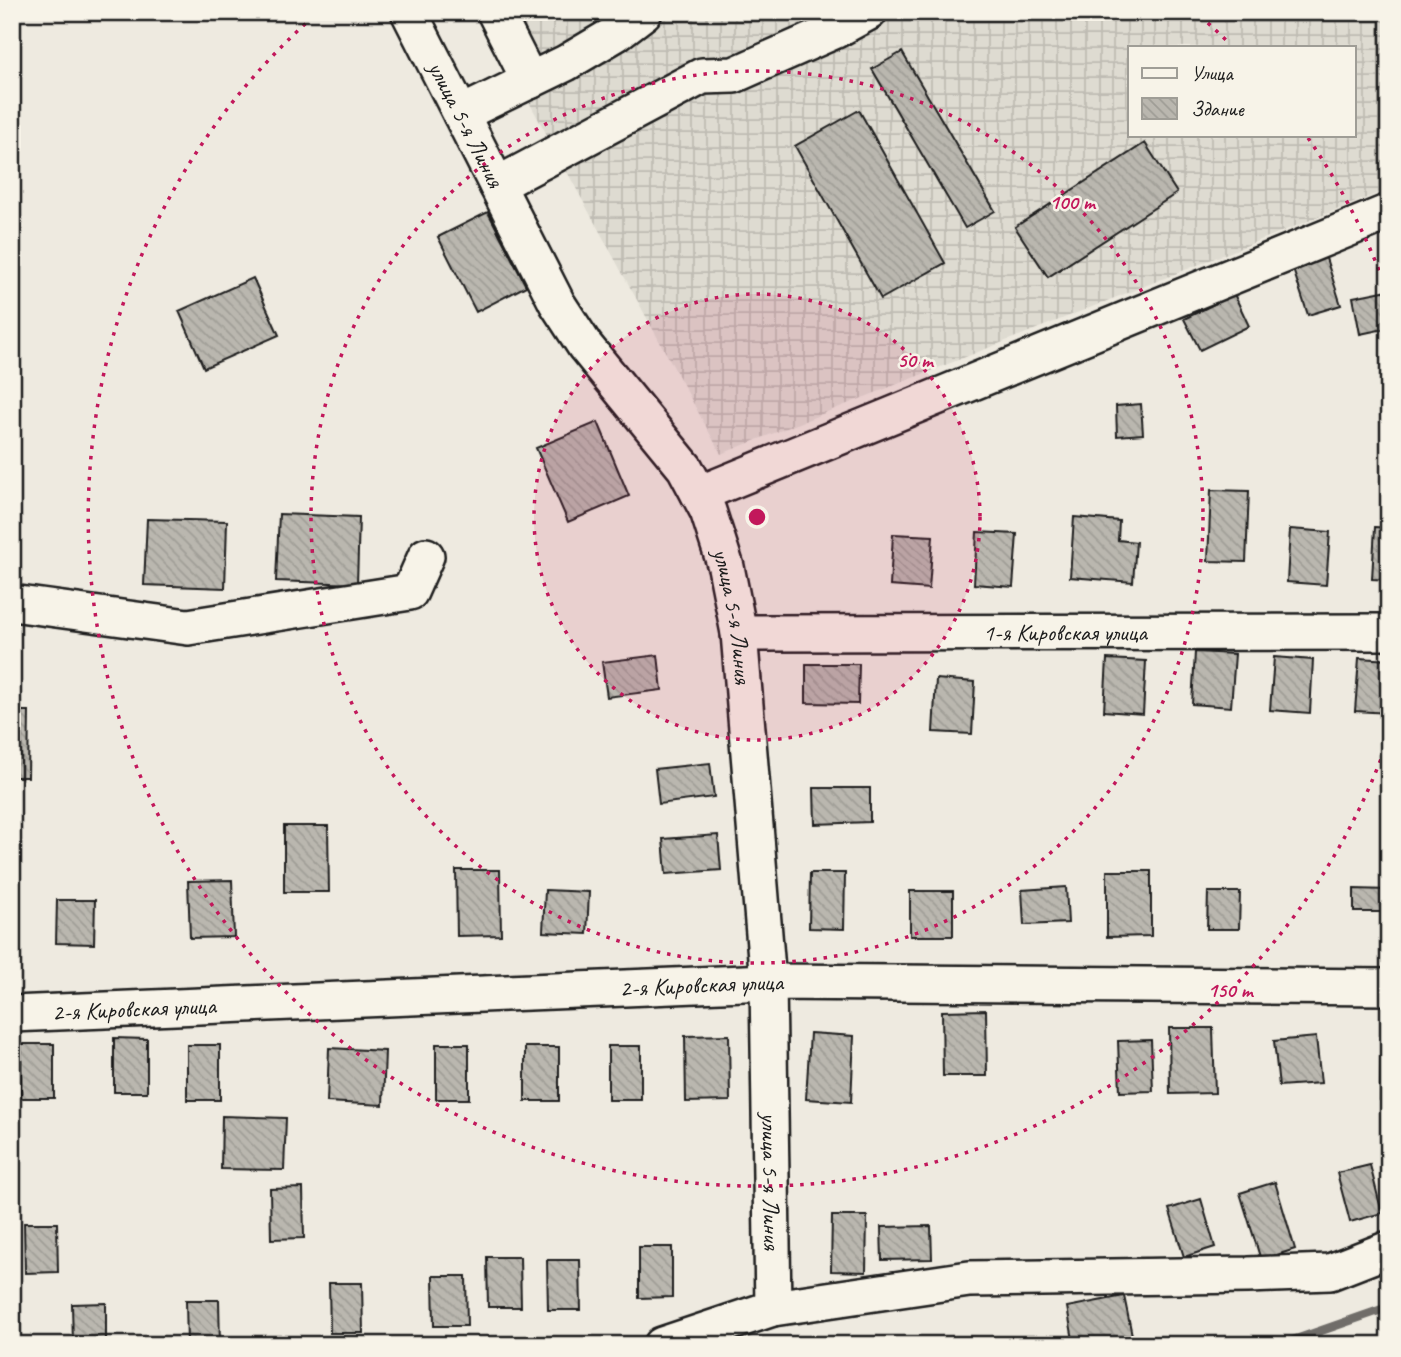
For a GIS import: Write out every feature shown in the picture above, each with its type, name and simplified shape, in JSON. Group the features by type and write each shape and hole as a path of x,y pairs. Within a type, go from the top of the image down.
{"street":[{"name":"улица 5-я Линия","path":"409,12 556,303 585,346 685,468 708,511 726,567 739,633 768,982 773,1308"},
{"path":"495,12 530,81"},
{"path":"461,114 566,63 615,34 644,12"},
{"path":"497,185 702,76 734,75 836,30 869,12"},
{"path":"699,494 1389,212"},
{"path":"12,603 188,627 410,592 426,556"},
{"name":"1-я Кировская улица","path":"739,633 1389,632"},
{"name":"2-я Кировская улица","path":"12,1014 768,982 1389,987"},
{"path":"662,1345 773,1308 970,1279 1329,1272 1389,1249"}],"shaded area":[{"path":"480,12 1389,12 1389,189 721,454"}],"building":[{"path":"902,52 995,211 965,228 872,69"},
{"path":"859,110 945,263 881,299 795,146"},
{"path":"1145,143 1177,193 1048,277 1015,227"},
{"path":"488,212 526,286 476,312 438,237"},
{"path":"1324,252 1341,305 1308,315 1291,263"},
{"path":"253,278 279,335 204,368 179,311"},
{"path":"1388,290 1389,328 1360,334 1353,297"},
{"path":"1234,294 1249,326 1200,350 1184,319"},
{"path":"1141,404 1143,434 1117,436 1116,406"},
{"path":"598,422 629,496 568,522 536,448"},
{"path":"1211,490 1249,491 1246,562 1208,561"},
{"path":"279,514 359,517 357,584 276,581"},
{"path":"1074,517 1119,521 1118,540 1136,542 1133,582 1070,577"},
{"path":"147,519 227,521 225,588 144,585"},
{"path":"1375,527 1389,528 1389,580 1372,579"},
{"path":"1290,529 1330,532 1326,585 1287,582"},
{"path":"977,532 1017,534 1013,587 974,584"},
{"path":"893,534 933,536 929,589 890,586"},
{"path":"1195,652 1235,654 1231,707 1192,704"},
{"path":"658,655 662,690 607,697 602,662"},
{"path":"1274,657 1313,660 1310,713 1270,710"},
{"path":"1359,658 1389,660 1389,713 1355,711"},
{"path":"1107,659 1146,661 1143,714 1104,711"},
{"path":"806,664 859,664 858,704 806,703"},
{"path":"936,679 975,682 972,734 933,732"},
{"path":"12,711 29,711 28,777 12,777"},
{"path":"710,763 714,797 659,804 655,769"},
{"path":"814,788 870,788 870,822 815,824"},
{"path":"284,826 328,826 329,892 284,892"},
{"path":"718,835 721,870 666,874 663,839"},
{"path":"456,870 500,870 501,935 457,936"},
{"path":"1107,871 1151,871 1151,936 1107,937"},
{"path":"810,873 845,873 844,929 809,928"},
{"path":"232,880 234,937 190,938 188,881"},
{"path":"1066,887 1068,923 1024,925 1022,890"},
{"path":"1354,889 1389,890 1389,912 1354,912"},
{"path":"545,890 589,892 587,934 543,932"},
{"path":"910,891 953,891 953,936 910,936"},
{"path":"1208,892 1240,892 1239,929 1207,929"},
{"path":"57,900 95,900 94,944 56,943"},
{"path":"986,1010 987,1076 943,1076 942,1011"},
{"path":"1169,1028 1213,1028 1215,1093 1170,1094"},
{"path":"810,1033 854,1036 851,1102 806,1099"},
{"path":"729,1035 730,1101 686,1102 685,1036"},
{"path":"1316,1037 1321,1083 1279,1086 1274,1041"},
{"path":"114,1038 147,1039 147,1092 114,1092"},
{"path":"1151,1040 1153,1091 1120,1092 1118,1041"},
{"path":"21,1044 54,1044 54,1098 21,1098"},
{"path":"436,1044 469,1044 469,1099 436,1099"},
{"path":"187,1045 220,1045 220,1100 187,1100"},
{"path":"608,1046 641,1046 641,1100 608,1100"},
{"path":"525,1047 559,1047 559,1101 525,1101"},
{"path":"329,1048 385,1051 383,1105 327,1102"},
{"path":"1381,1054 1389,1054 1389,1100 1380,1100"},
{"path":"222,1116 286,1118 284,1170 221,1169"},
{"path":"1370,1165 1382,1213 1350,1222 1337,1173"},
{"path":"1275,1182 1295,1249 1261,1260 1240,1193"},
{"path":"303,1188 304,1238 271,1239 270,1189"},
{"path":"1201,1199 1215,1247 1184,1257 1169,1209"},
{"path":"832,1216 867,1216 866,1272 831,1271"},
{"path":"24,1223 57,1223 58,1272 25,1273"},
{"path":"931,1226 932,1259 882,1260 881,1227"},
{"path":"639,1247 672,1247 672,1297 639,1298"},
{"path":"487,1257 520,1257 521,1307 488,1307"},
{"path":"547,1260 580,1260 581,1310 548,1310"},
{"path":"433,1276 466,1276 467,1326 434,1326"},
{"path":"329,1283 362,1283 363,1333 330,1333"},
{"path":"1124,1296 1134,1345 1074,1345 1067,1307"},
{"path":"186,1300 219,1300 220,1345 187,1345"},
{"path":"106,1303 106,1345 73,1345 72,1304"}],"waterway":[{"path":"1280,1345 1389,1307"}]}
